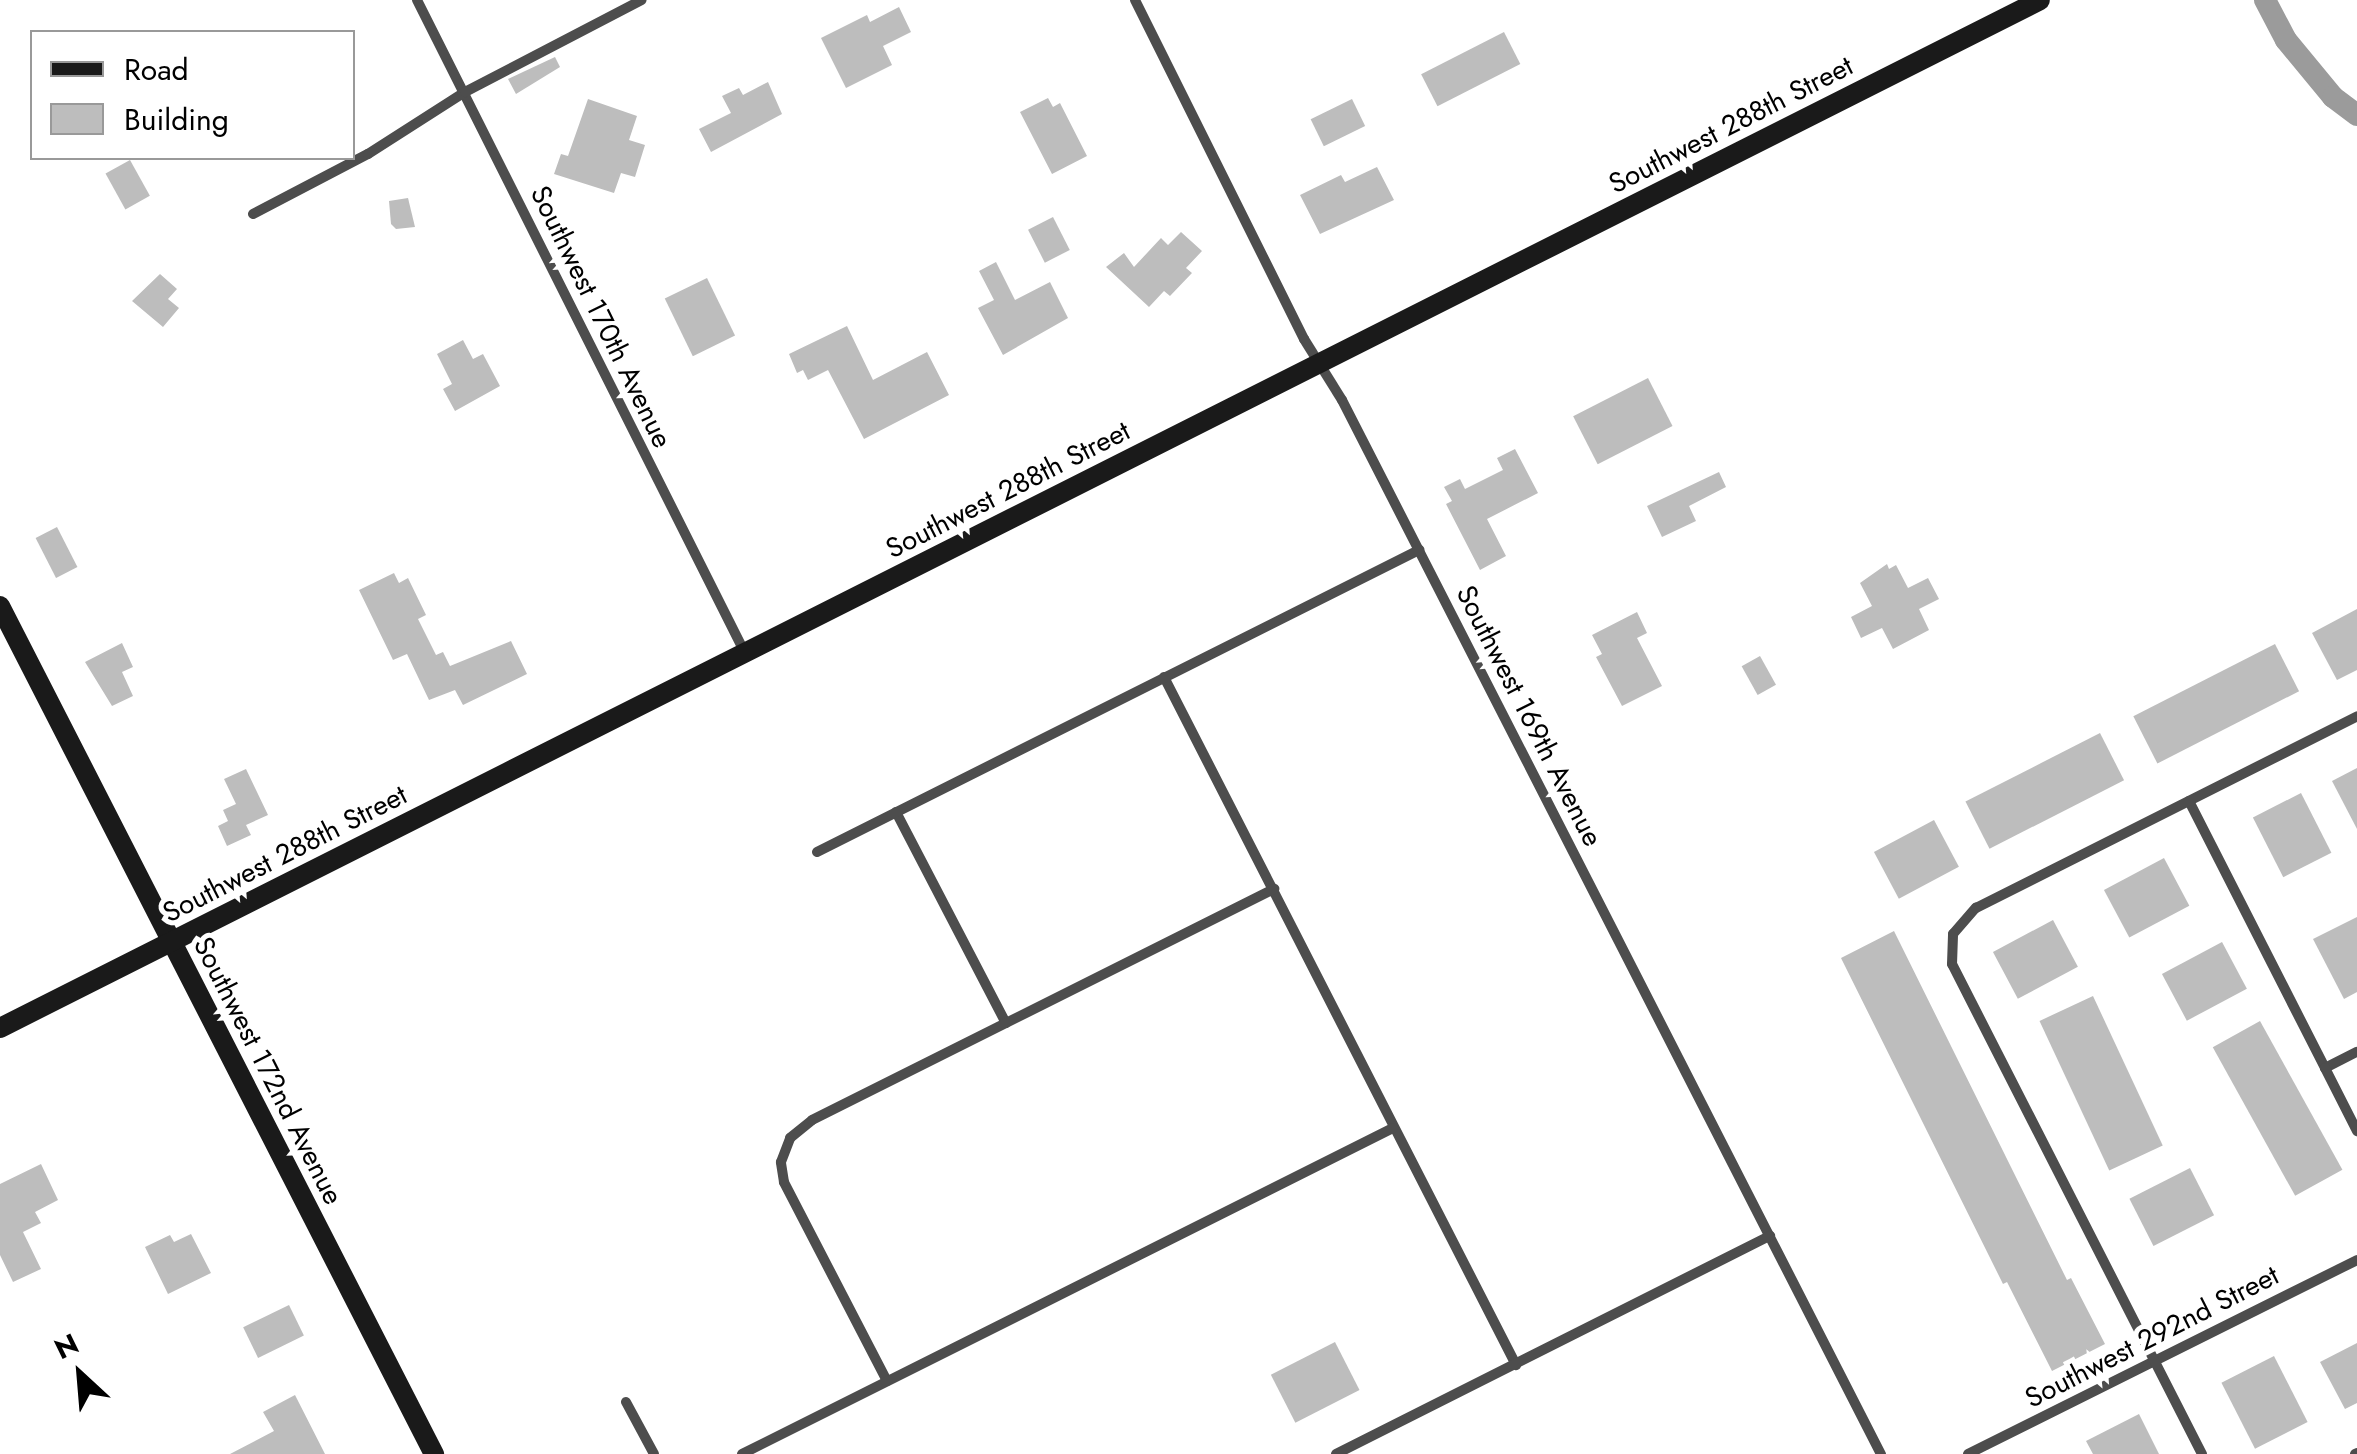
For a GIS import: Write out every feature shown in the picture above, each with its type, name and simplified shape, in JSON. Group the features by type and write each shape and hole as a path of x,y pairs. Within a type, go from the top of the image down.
{"street":[{"name":"Southwest 170th Avenue","path":"418,0 745,653"},
{"path":"253,214 368,154 465,92 642,0"},
{"name":"Southwest 169th Avenue","path":"1136,0 1319,364 1419,550 1881,1454"},
{"name":"Southwest 288th Street","path":"0,1028 2040,0"},
{"path":"818,852 1419,550"},
{"name":"Southwest 172nd Avenue","path":"0,606 434,1454"},
{"path":"1164,677 1516,1364"},
{"path":"2202,1454 1952,964 1950,948 1962,920 1976,908 2357,716"},
{"path":"2189,802 2357,1131"},
{"path":"896,812 1006,1023"},
{"path":"887,1381 784,1182 784,1148 805,1124 1274,890"},
{"path":"2325,1068 2357,1052"},
{"path":"742,1454 1393,1128"},
{"path":"1336,1454 1770,1236"},
{"name":"Southwest 292nd Street","path":"1968,1454 2357,1260"},
{"path":"626,1402 654,1454"}],"building":[{"path":"899,7 911,32 883,46 892,65 846,88 821,38 867,15 870,22"},
{"path":"1504,32 1520,64 1437,106 1421,74"},
{"path":"555,57 560,67 516,94 508,79"},
{"path":"768,82 782,114 711,152 699,129 731,113 722,96 739,88 743,95"},
{"path":"1048,98 1053,107 1060,103 1087,156 1052,174 1020,112"},
{"path":"588,99 637,116 629,140 645,145 635,177 621,173 614,193 554,174 561,154 568,156"},
{"path":"1352,99 1365,126 1324,146 1311,119"},
{"path":"130,160 150,196 125,209 106,174"},
{"path":"1377,167 1394,200 1320,234 1300,195 1341,175 1345,182"},
{"path":"408,198 415,227 396,229 391,224 389,201"},
{"path":"1053,217 1070,250 1045,263 1028,230"},
{"path":"1181,232 1202,251 1186,268 1192,273 1170,296 1164,291 1149,307 1106,267 1124,253 1134,267 1161,238 1168,245"},
{"path":"996,262 1015,300 1050,282 1068,318 1003,355 978,308 994,300 979,271"},
{"path":"160,274 177,289 168,299 179,308 163,327 132,301"},
{"path":"707,278 735,336 693,356 665,299"},
{"path":"847,326 873,380 927,352 949,395 864,439 828,370 808,380 803,370 797,373 789,354"},
{"path":"463,340 473,359 483,354 500,386 455,411 443,389 452,384 437,354"},
{"path":"1648,378 1673,426 1598,464 1573,416"},
{"path":"1515,449 1538,493 1487,519 1506,556 1480,570 1446,504 1452,501 1444,487 1460,479 1465,489 1503,470 1497,458"},
{"path":"1719,472 1726,487 1689,506 1696,521 1662,537 1647,506"},
{"path":"57,527 77,567 56,578 36,538"},
{"path":"1887,564 1889,569 1896,565 1908,588 1928,578 1939,599 1919,609 1929,630 1893,649 1882,628 1861,638 1851,617 1872,606 1860,583"},
{"path":"394,573 399,583 408,578 426,615 418,619 436,655 443,652 450,666 511,641 527,674 463,705 455,690 429,700 407,654 393,660 359,590"},
{"path":"2357,609 2357,670 2337,680 2312,633"},
{"path":"1637,612 1647,633 1637,638 1662,686 1622,706 1596,657 1602,654 1592,635"},
{"path":"122,643 133,667 122,672 133,696 112,706 85,662"},
{"path":"2275,644 2299,691 2157,763 2133,716"},
{"path":"1760,656 1776,685 1758,695 1742,666"},
{"path":"2100,733 2124,780 1990,849 1965,802"},
{"path":"2357,768 2357,829 2332,781"},
{"path":"246,769 268,815 246,825 251,835 227,846 218,826 228,821 223,810 236,804 224,779"},
{"path":"2301,793 2331,853 2283,877 2253,818"},
{"path":"1934,820 1959,867 1899,899 1874,852"},
{"path":"2164,858 2189,906 2129,938 2104,890"},
{"path":"2357,917 2357,992 2344,999 2313,939"},
{"path":"2053,920 2078,967 2018,999 1993,952"},
{"path":"1894,931 2067,1280 2071,1278 2105,1344 2052,1371 2007,1282 2003,1284 1841,958"},
{"path":"2222,942 2247,989 2187,1021 2162,974"},
{"path":"2093,996 2163,1146 2109,1170 2040,1021"},
{"path":"2260,1021 2342,1170 2295,1196 2213,1047"},
{"path":"41,1164 58,1200 35,1212 41,1223 23,1232 41,1269 13,1282 0,1255 0,1184"},
{"path":"2190,1168 2214,1215 2153,1246 2129,1199"},
{"path":"191,1234 211,1273 168,1294 145,1247 170,1235 174,1242"},
{"path":"289,1305 304,1336 258,1358 243,1327"},
{"path":"1335,1342 1360,1390 1295,1423 1271,1375"},
{"path":"2357,1343 2357,1403 2345,1409 2320,1362"},
{"path":"2274,1356 2308,1422 2255,1449 2221,1383"},
{"path":"295,1395 325,1454 230,1454 274,1431 263,1412"},
{"path":"2139,1414 2159,1454 2093,1454 2086,1441"}],"waterway":[{"path":"2265,0 2286,40 2333,97 2357,115"}]}
